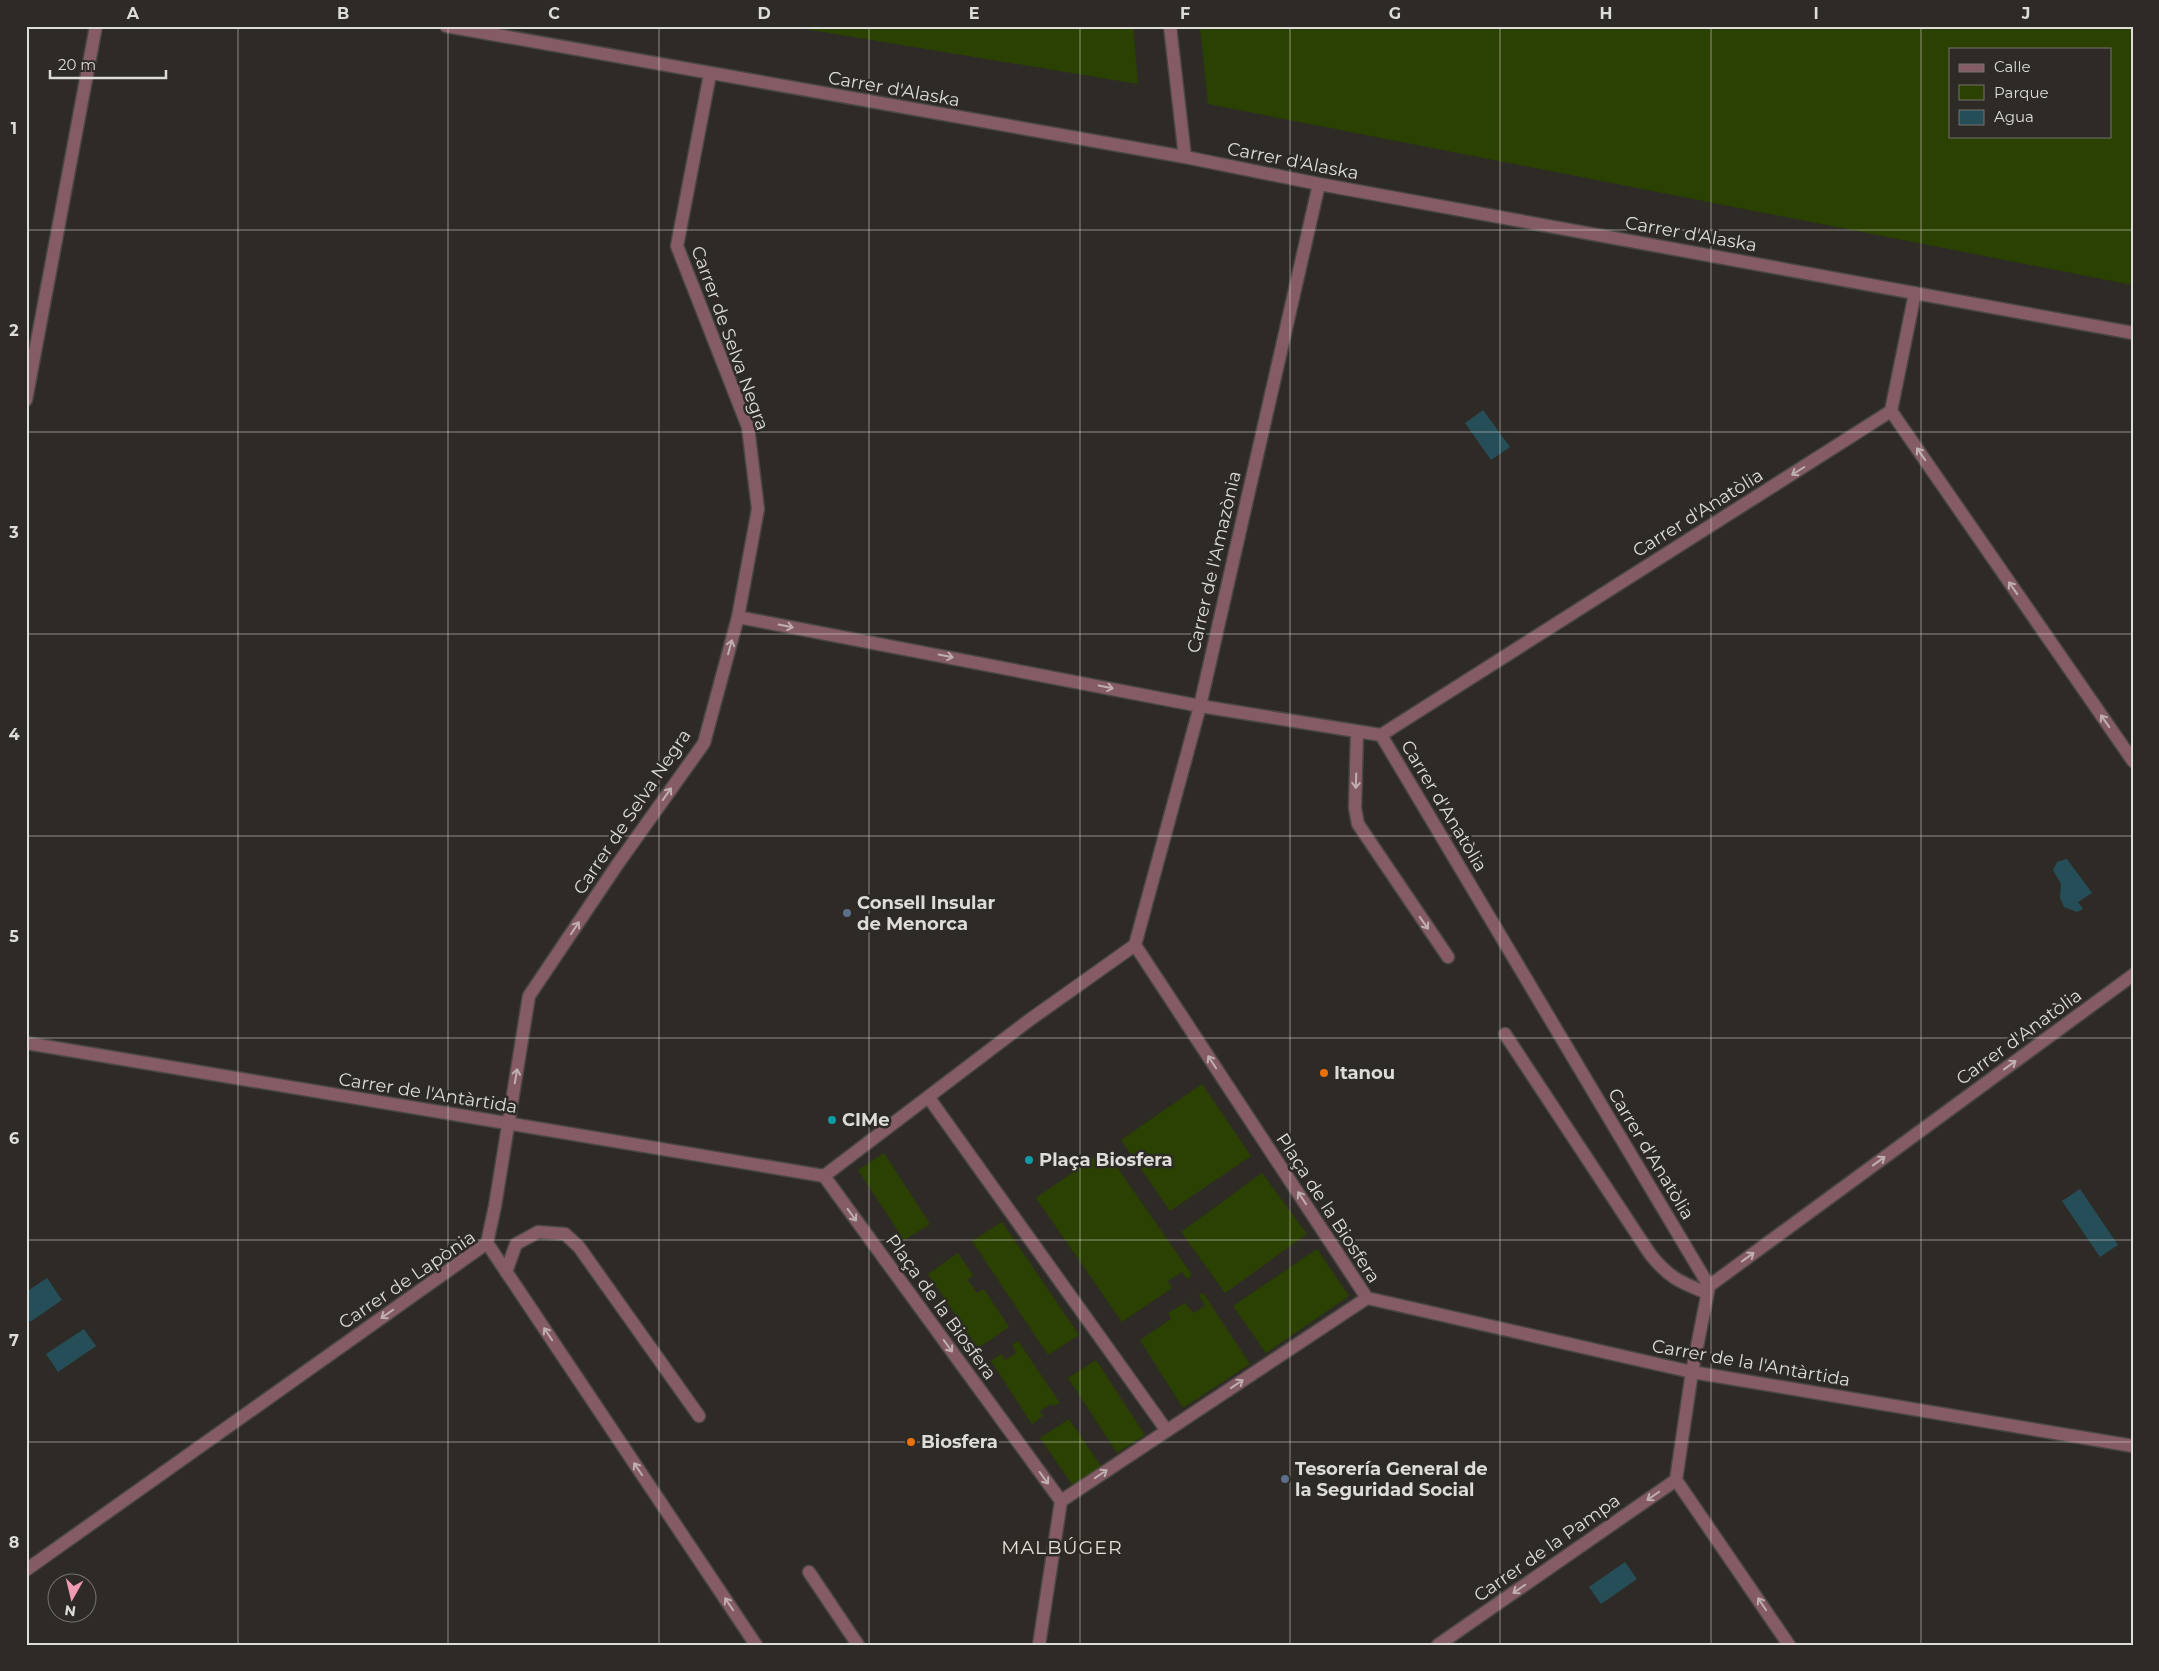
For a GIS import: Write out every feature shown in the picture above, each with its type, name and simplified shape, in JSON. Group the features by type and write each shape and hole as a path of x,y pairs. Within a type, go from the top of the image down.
{"street":[{"path":"26,400 96,26"},
{"name":"Carrer d'Alaska","path":"446,26 1185,157 1319,184 2133,333"},
{"path":"1170,26 1185,157"},
{"name":"Carrer de Selva Negra","path":"487,1243 495,1206 529,996 617,865 704,743 738,617 758,509 748,427 677,246 710,74"},
{"name":"Carrer de l'Amazònia","path":"1135,945 1200,706 1319,184"},
{"path":"1915,293 1891,411 2133,762"},
{"name":"Carrer d'Anatòlia","path":"1891,411 1381,735 1708,1290 2133,975"},
{"path":"738,617 1200,706 1381,735"},
{"path":"1357,732 1355,808 1358,824 1448,957"},
{"path":"824,1176 1028,1021 1135,945"},
{"name":"Plaça de la Biosfera","path":"824,1176 1061,1501 1366,1298 1135,945"},
{"path":"1505,1034 1659,1266 1680,1282 1708,1290 1692,1372 1676,1480 1789,1645"},
{"name":"Carrer de l'Antàrtida","path":"26,1044 824,1176"},
{"path":"929,1098 1166,1431"},
{"path":"506,1272 516,1244 538,1232 565,1234 579,1247 699,1416"},
{"name":"Carrer de Lapònia","path":"26,1570 487,1243 756,1645"},
{"name":"Carrer de la l'Antàrtida","path":"1366,1298 1692,1372 2133,1446"},
{"name":"Carrer de la Pampa","path":"1438,1645 1676,1480"},
{"path":"1039,1645 1061,1501"},
{"path":"808,1572 858,1645"}],"green space":[{"path":"787,26 1133,26 1138,84"},
{"path":"1200,26 2133,26 2133,285 1208,104"},
{"path":"1202,1084 1251,1156 1170,1211 1121,1140"},
{"path":"1105,1150 1192,1275 1187,1279 1182,1272 1168,1281 1172,1288 1122,1322 1036,1198"},
{"path":"884,1153 930,1224 904,1240 858,1170"},
{"path":"1262,1173 1307,1234 1225,1293 1181,1232"},
{"path":"1002,1222 1079,1335 1048,1355 972,1241"},
{"path":"1317,1249 1349,1296 1266,1353 1233,1306"},
{"path":"958,1253 973,1275 968,1280 977,1293 984,1289 1009,1327 978,1348 928,1274"},
{"path":"1203,1293 1250,1364 1183,1408 1140,1340 1171,1319 1168,1313 1185,1303 1193,1313 1205,1306 1199,1295"},
{"path":"1018,1341 1060,1403 1054,1406 1051,1404 1040,1411 1043,1416 1032,1424 991,1361 1001,1354 1005,1360 1016,1353 1012,1345"},
{"path":"1096,1360 1145,1435 1117,1453 1068,1378"},
{"path":"1069,1419 1101,1466 1073,1486 1040,1438"}],"water":[{"path":"1483,410 1510,447 1491,460 1465,423"},
{"path":"2067,859 2092,893 2078,902 2083,909 2077,912 2064,907 2060,898 2061,884 2053,870 2057,862"},
{"path":"2080,1189 2118,1245 2100,1257 2062,1201"},
{"path":"47,1278 62,1300 30,1322 26,1317 26,1292"},
{"path":"84,1329 96,1346 58,1372 46,1354"},
{"path":"1625,1562 1637,1579 1601,1604 1589,1587"}],"place":[{"name":"Consell Insular de Menorca","path":"847,913"},
{"name":"Itanou","path":"1324,1073"},
{"name":"CIMe","path":"832,1120"},
{"name":"Plaça Biosfera","path":"1029,1160"},
{"name":"Biosfera","path":"911,1442"},
{"name":"Tesorería General de la Seguridad Social","path":"1285,1479"}],"district":[{"name":"MALBÚGER","path":"1062,1547"}]}
